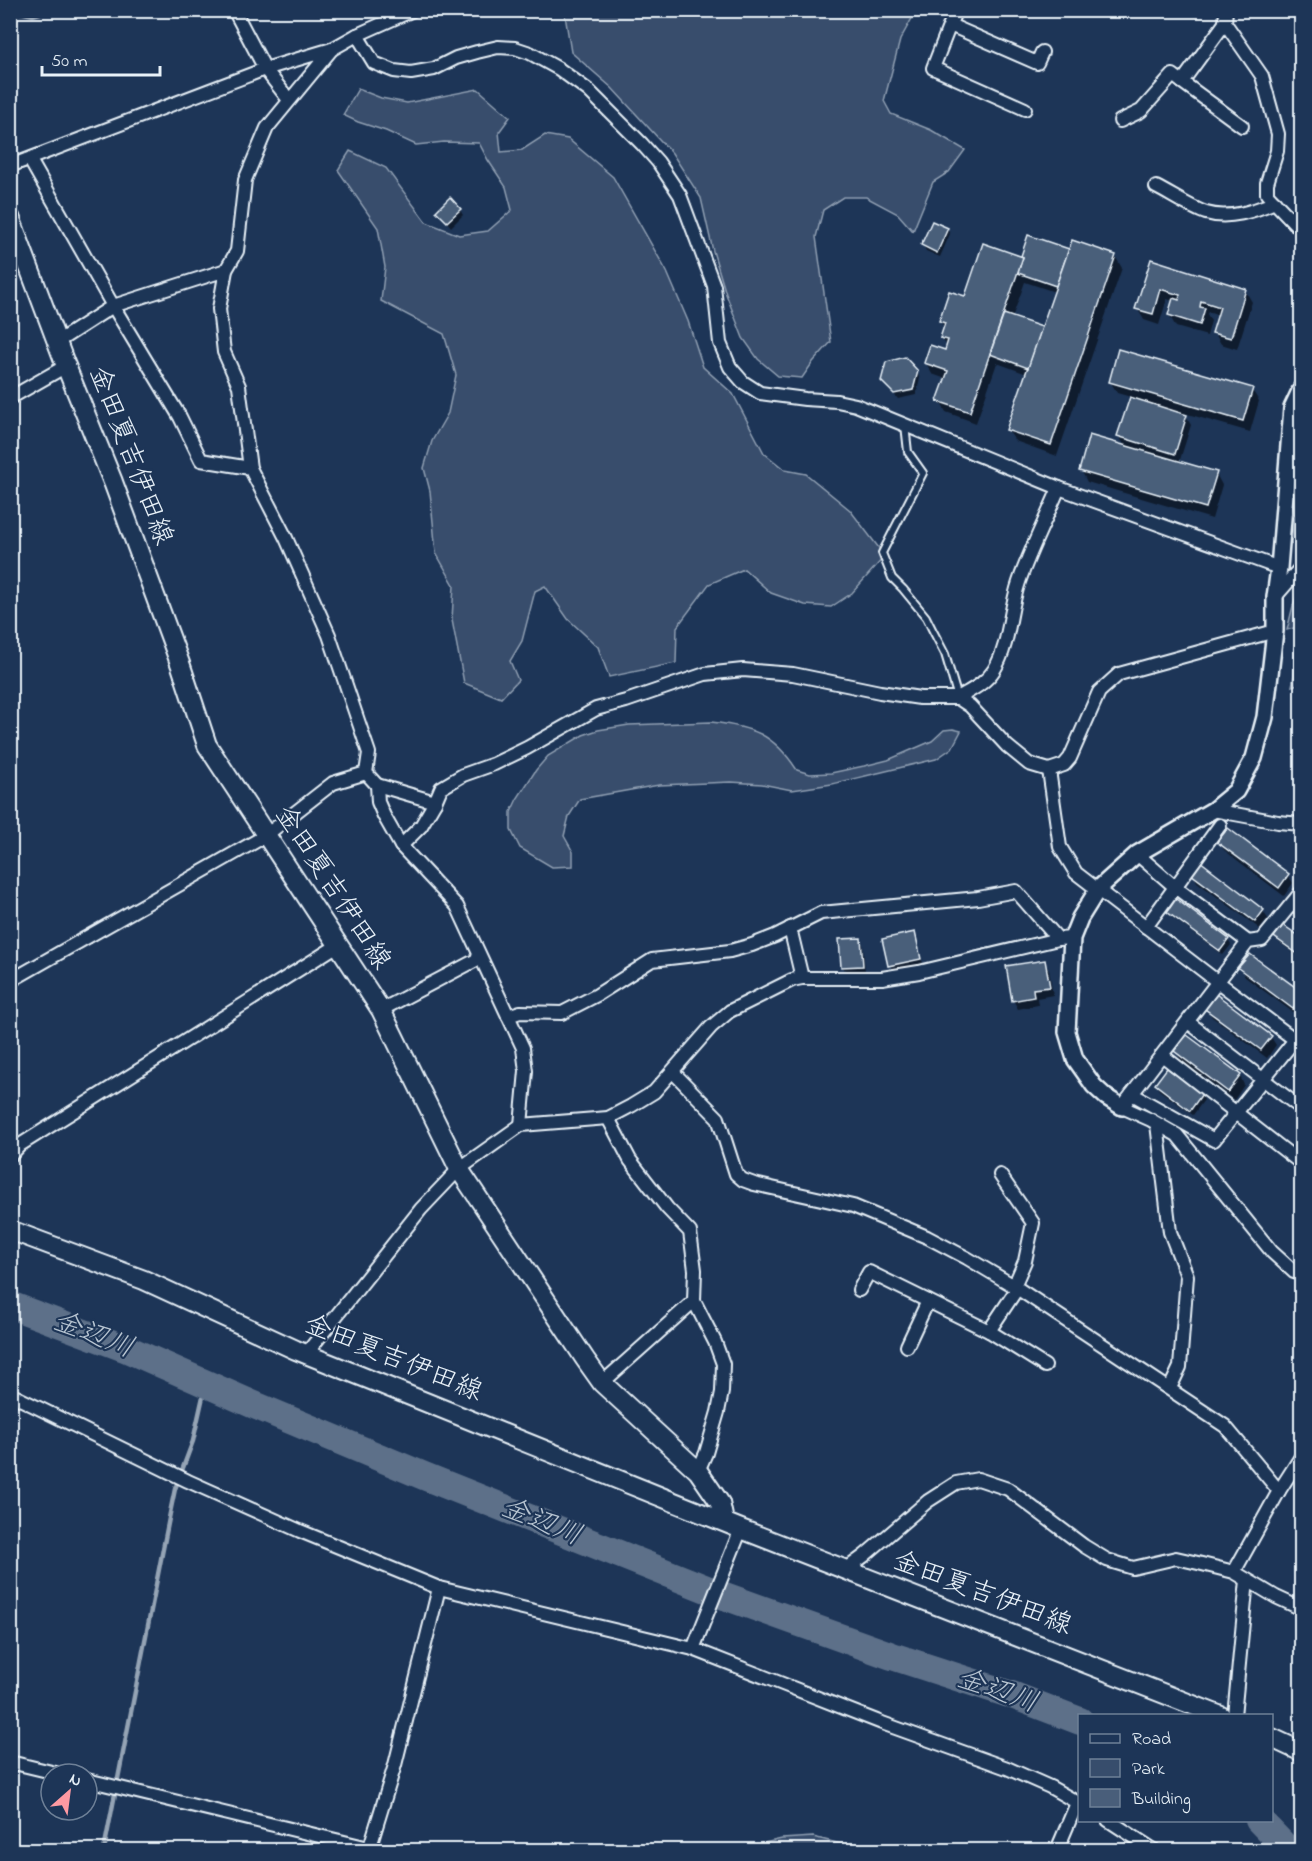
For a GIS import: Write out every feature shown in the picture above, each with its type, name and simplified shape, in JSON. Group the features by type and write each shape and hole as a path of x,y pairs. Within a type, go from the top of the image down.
{"main road":[{"name":"金田夏吉伊田線","path":"10,217 113,482 181,666 207,746 381,1010 459,1169 602,1383 698,1471 720,1503 734,1530"},
{"name":"金田夏吉伊田線","path":"10,1230 144,1280 306,1354 734,1530 845,1570 1216,1714"},
{"path":"1273,1738 1302,1752"}],"street":[{"path":"234,10 265,69 290,100"},
{"path":"10,166 265,69 332,49 413,10"},
{"path":"958,10 954,14 933,68 1024,109"},
{"path":"1182,82 1225,17 1262,76 1278,134 1277,151 1267,183 1267,194 1302,231"},
{"path":"950,25 1037,63 1042,52"},
{"path":"357,35 374,63 394,71 411,73 434,69 456,58 477,52 498,47 515,48 540,58 589,91 658,162 680,195 714,286 720,343 730,368 743,382 760,393 805,399 837,400 856,405 1059,488 1280,568"},
{"path":"332,49 267,128 245,180 237,251 226,270 219,309 224,352 239,386 250,468 286,538 329,635 369,753 366,772 376,784 435,802"},
{"path":"1120,122 1142,111 1173,75 1242,126"},
{"path":"30,160 113,306 180,417 201,460 250,468"},
{"path":"1156,187 1207,214 1231,215 1254,212 1275,202"},
{"path":"57,342 113,306 226,270"},
{"path":"10,398 66,366"},
{"path":"1302,387 1292,408 1280,568 1275,597 1275,630 1265,717 1254,758 1236,791 1213,810 1137,854 1098,889 1065,939 1067,1032 1075,1059 1094,1086 1122,1107 1177,1135 1272,1252 1294,1272 1302,1275"},
{"path":"401,846 421,826 441,788 463,775 494,764 527,748 596,709 705,674 743,670 793,674 920,698 958,698 979,686 992,672 1002,655 1020,579 1059,488"},
{"path":"1275,597 1302,566"},
{"path":"958,698 970,706 1006,747 1029,764 1049,771 1064,765 1071,758 1099,692 1119,674 1275,630"},
{"path":"1049,771 1060,847 1076,873 1218,982 1299,1039 1214,1140 1132,1094"},
{"path":"10,981 265,836 333,783 366,772"},
{"path":"376,784 378,802 401,846 457,906 523,1048 526,1071 521,1125"},
{"path":"1213,810 1302,824"},
{"path":"1146,927 1220,825"},
{"path":"1137,854 1175,887 1248,942"},
{"path":"508,1016 520,1012 562,1013 652,960 730,951 752,945 821,913 978,898 1016,891 1065,939"},
{"path":"1122,1107 1248,942 1262,940 1302,891"},
{"path":"790,928 801,978"},
{"path":"306,1354 421,1209 459,1169 521,1125 608,1118 654,1092 705,1033 730,1011 792,980 882,978 919,972 1065,939"},
{"path":"10,1156 20,1145 338,945"},
{"path":"381,1010 480,958"},
{"path":"1188,1022 1302,1109"},
{"path":"1162,1055 1302,1164"},
{"path":"673,1072 718,1118 735,1174 743,1180 854,1206 927,1237 1016,1288 1225,1426 1279,1491"},
{"path":"608,1118 630,1160 667,1208 690,1232 694,1301 715,1342 723,1364 722,1392 718,1412 698,1471"},
{"path":"1157,1124 1170,1232 1187,1276 1180,1367 1170,1388"},
{"path":"989,1330 1016,1288 1025,1261 1033,1223 1000,1175"},
{"path":"859,1290 869,1272 989,1330 1045,1366"},
{"path":"602,1383 694,1301"},
{"path":"907,1346 928,1301"},
{"path":"10,1394 188,1481 291,1527 439,1588 693,1649 882,1723 1007,1768 1050,1787 1078,1803 1057,1851"},
{"path":"1234,1572 1302,1455"},
{"path":"845,1570 928,1501 956,1483 978,1479 1008,1490 1084,1546 1107,1560 1133,1568 1176,1558 1234,1572 1302,1609"},
{"path":"693,1649 734,1530"},
{"path":"1234,1714 1247,1580"},
{"path":"99,1783 369,1849 394,1765 439,1588"},
{"path":"10,1762 39,1769"},
{"path":"1110,1822 1154,1851"}],"lane":[{"path":"905,424 908,452 923,473 882,553 892,578 926,617 945,654 958,698"}],"green space":[{"path":"566,10 916,11 900,40 884,101 891,114 931,130 965,150 949,172 933,182 913,231 898,214 866,197 843,197 823,210 816,237 831,342 802,378 778,376 758,359 743,338 713,251 701,198 672,153 612,88 571,52"},
{"path":"358,89 381,98 407,103 478,89 510,117 499,132 501,152 522,150 545,135 568,139 613,177 667,272 688,321 703,367 733,394 764,453 785,470 806,474 850,510 885,556 852,593 831,607 805,605 771,593 744,569 709,584 677,627 676,663 609,677 598,647 568,619 545,586 535,591 522,641 510,661 518,680 501,698 464,683 452,620 454,585 436,553 430,491 424,468 432,441 448,413 456,375 444,334 381,301 385,267 378,228 338,170 350,151 386,168 426,222 459,235 488,231 512,210 506,187 479,143 444,142 416,145 386,131 358,122 343,115"},
{"path":"1301,467 1302,548 1291,543"},
{"path":"1301,582 1301,626 1287,630 1293,606"},
{"path":"1301,640 1301,683 1292,686 1296,642"},
{"path":"711,722 738,726 760,734 779,748 797,770 810,774 831,773 888,760 932,741 944,730 961,731 952,748 936,759 832,784 792,790 762,784 731,782 659,785 580,799 569,816 564,836 573,852 573,866 552,867 520,848 511,830 511,812 536,770 548,756 583,735 598,730 629,725"},
{"path":"813,1837 845,1845 855,1850 733,1850 782,1839"}],"building":[{"path":"450,197 461,209 447,222 436,211"},
{"path":"932,221 948,228 937,253 921,245"},
{"path":"1028,235 1069,249 1056,286 1018,273"},
{"path":"1072,240 1116,255 1051,445 1006,430"},
{"path":"983,243 1023,257 970,412 937,401 948,371 924,363 930,345 945,350 948,340 940,338 945,323 939,321 949,291 965,296"},
{"path":"1151,259 1246,289 1231,338 1212,333 1220,307 1201,301 1200,307 1205,308 1200,325 1168,315 1173,298 1179,300 1180,295 1160,289 1153,314 1135,309"},
{"path":"1004,314 1042,327 1028,368 990,354"},
{"path":"1118,349 1253,388 1243,421 1109,382"},
{"path":"905,357 918,371 913,390 894,394 881,381 886,362"},
{"path":"1130,397 1187,415 1175,454 1117,436"},
{"path":"1089,435 1217,472 1206,508 1079,471"},
{"path":"1228,828 1289,874 1279,888 1217,842"},
{"path":"1200,861 1264,910 1255,922 1191,874"},
{"path":"1176,899 1229,939 1220,951 1167,912"},
{"path":"1283,925 1302,938 1302,957 1274,937"},
{"path":"915,932 921,959 888,966 882,939"},
{"path":"861,938 863,966 841,967 839,939"},
{"path":"1250,954 1302,992 1302,997 1293,1009 1238,968"},
{"path":"1045,960 1050,987 1033,989 1034,997 1012,1001 1006,966"},
{"path":"1216,994 1272,1036 1261,1050 1205,1009"},
{"path":"1187,1035 1241,1075 1228,1092 1174,1051"},
{"path":"1167,1068 1202,1094 1190,1111 1155,1084"}],"waterway":[{"path":"11,10 33,15 50,10"},
{"path":"10,939 15,947"},
{"name":"金辺川","path":"10,1305 127,1349 424,1476 719,1594 892,1656 1012,1695 1078,1720"},
{"path":"104,1850 175,1489 193,1441 206,1383"},
{"name":"金辺川","path":"1261,1822 1288,1850"}]}
